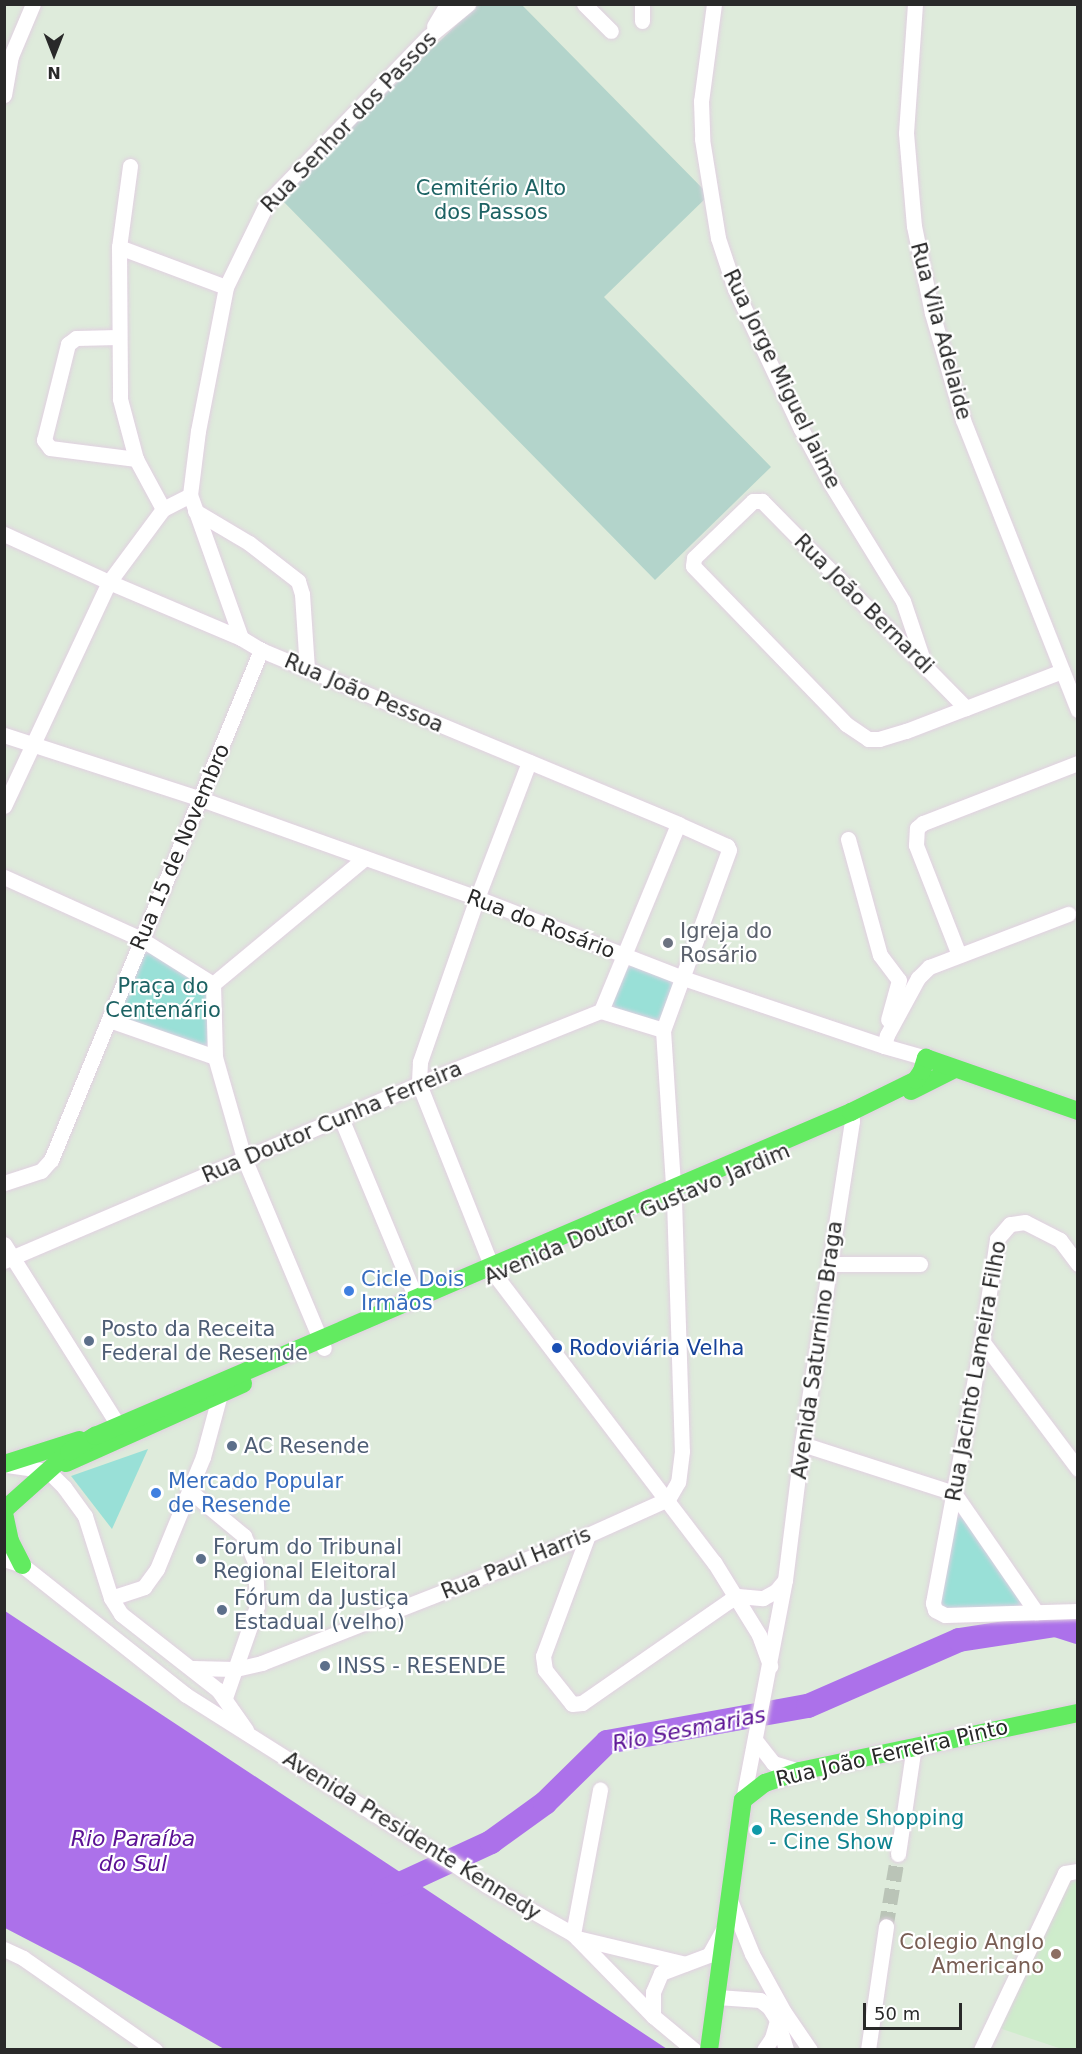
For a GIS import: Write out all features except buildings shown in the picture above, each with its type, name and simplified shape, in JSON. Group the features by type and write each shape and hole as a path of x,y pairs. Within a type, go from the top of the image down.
{"main road":[{"name":"Avenida Doutor Gustavo Jardim","path":"851,1116 916,1080 926,1058"},
{"name":"Rua do Rosário","path":"926,1058 1077,1111"},
{"name":"Avenida Doutor Gustavo Jardim","path":"4,1511 69,1452 118,1425 218,1388 851,1116 955,1069"},
{"name":"Avenida Doutor Gustavo Jardim","path":"322,1343 416,1298 493,1270"},
{"name":"Avenida Doutor Gustavo Jardim","path":"50,1470 84,1456 218,1388"},
{"path":"4,1464 95,1436"},
{"path":"4,1511 10,1541 22,1565"},
{"name":"Rua João Ferreira Pinto","path":"743,1800 765,1783 800,1770 1077,1713"},
{"path":"704,2048 717,1997 743,1800"}],"street":[{"path":"4,95 11,56 33,4"},
{"path":"428,37 447,4"},
{"name":"Rua Senhor dos Passos","path":"190,495 198,431 226,287 267,203 428,37 468,4"},
{"path":"584,4 611,31"},
{"path":"642,4 642,21"},
{"name":"Rua Jorge Miguel Jaime","path":"714,4 701,101 702,139 722,248 735,289 801,429 831,484 886,570 903,602 924,663"},
{"name":"Rua Vila Adelaide","path":"915,4 906,133 914,226 932,313 963,420 1077,710"},
{"path":"130,166 119,247 120,399 136,459 163,509"},
{"path":"119,247 226,287"},
{"path":"118,337 76,338 68,344 44,441 50,448 136,459"},
{"path":"4,806 109,582 163,509 190,495 241,638"},
{"name":"Rua João Bernardi","path":"753,501 762,501 924,663 966,708 879,739 868,739 846,724 693,566 696,555 753,501"},
{"path":"195,511 249,543 298,581 302,594 307,670"},
{"name":"Rua João Pessoa","path":"4,534 241,638 261,650 307,670 727,846 730,852 683,978"},
{"name":"Rua 15 de Novembro","path":"4,1183 41,1171 51,1160 261,650"},
{"path":"966,708 1062,671"},
{"name":"Rua do Rosário","path":"4,735 201,799 477,898 683,978 885,1041 926,1058"},
{"path":"529,762 477,898 420,1062 419,1084 493,1270 668,1499 738,1596 759,1635 769,1671"},
{"path":"959,955 916,845 917,828 923,823 1077,763"},
{"path":"663,1030 601,1011 678,824"},
{"path":"848,839 880,955 899,980 885,1041"},
{"path":"213,984 365,858"},
{"path":"4,877 141,939 213,984"},
{"path":"885,1041 923,972 959,955 1068,914"},
{"path":"668,1499 678,1482 682,1451 673,1193 663,1030 683,978"},
{"path":"213,984 215,1057 244,1158 322,1343"},
{"name":"Rua Doutor Cunha Ferreira","path":"6,1254 601,1011"},
{"path":"109,1020 215,1057"},
{"name":"Avenida Saturnino Braga","path":"743,1800 785,1580 802,1444 851,1116"},
{"path":"341,1118 416,1298"},
{"name":"Rua Jacinto Lameira Filho","path":"1036,1612 945,1616 935,1610 933,1603 982,1341 997,1239 1010,1224 1025,1222 1060,1240 1077,1264"},
{"path":"6,1254 118,1425"},
{"path":"830,1263 920,1264"},
{"path":"982,1341 1077,1468"},
{"path":"111,1598 144,1587 152,1579 191,1492 218,1388"},
{"path":"802,1444 954,1493 1036,1612 1077,1611"},
{"path":"4,1464 50,1470"},
{"name":"Avenida Presidente Kennedy","path":"50,1470 85,1516 111,1598 121,1614 197,1672 225,1698 248,1733"},
{"path":"191,1492 244,1536 255,1562 257,1606 225,1698"},
{"name":"Rua Paul Harris","path":"197,1672 235,1669 262,1663 588,1535 668,1499"},
{"path":"588,1535 543,1656 545,1670 572,1704 582,1703 738,1596 763,1598 776,1592 785,1580"},
{"name":"Avenida Presidente Kennedy","path":"4,1559 22,1565 186,1695 486,1885 575,1936 688,1965"},
{"path":"186,1695 197,1689 197,1672"},
{"path":"757,1736 773,1763 800,1770"},
{"path":"898,1854 914,1745"},
{"path":"575,1936 600,1790"},
{"path":"981,2049 1065,1873 1077,1871"},
{"path":"730,1900 741,1932 758,1964 796,2033 810,2049"},
{"path":"653,2016 653,1992 661,1973 666,1969 688,1965 709,1955 727,1922"},
{"path":"868,2049 886,1926"},
{"name":"Avenida Presidente Kennedy","path":"575,1936 653,2016 704,2048"},
{"path":"4,1949 23,1958 155,2049"},
{"path":"717,1997 760,2000 769,2007 777,2020 786,2049"},
{"path":"764,2049 772,2038 777,2020"}],"shaded area":[{"name":"Colegio Anglo Americano","path":"1071,1877 1077,1880 1077,2049 1062,2049 999,2028"}],"green space":[{"name":"Cemitério Alto dos Passos","path":"477,5 522,5 709,195 604,297 771,467 655,580 279,197"},
{"name":"Praça do Centenário","path":"144,949 207,984 208,1050 117,1019"},
{"path":"626,964 677,980 661,1028 607,1010"},
{"path":"148,1449 112,1529 71,1476"},
{"path":"958,1506 1031,1610 939,1609"}],"water":[{"name":"Rio Paraíba do Sul","path":"5,1611 667,2049 224,2049 80,1967 5,1928"}],"waterway":[{"name":"Rio Sesmarias","path":"383,1892 491,1842 545,1803 607,1742 808,1706 959,1640 1056,1625 1078,1632"}],"tunnel":[{"path":"886,1926 898,1854"}],"place":[{"name":"Igreja do Rosário","path":"668,943"},
{"name":"Cicle Dois Irmãos","path":"349,1291"},
{"name":"Posto da Receita Federal de Resende","path":"89,1341"},
{"name":"Rodoviária Velha","path":"557,1348"},
{"name":"AC Resende","path":"232,1446"},
{"name":"Mercado Popular de Resende","path":"156,1493"},
{"name":"Forum do Tribunal Regional Eleitoral","path":"201,1559"},
{"name":"Fórum da Justiça Estadual (velho)","path":"222,1610"},
{"name":"INSS - RESENDE","path":"325,1666"},
{"name":"Resende Shopping - Cine Show","path":"757,1830"},
{"name":"Colegio Anglo Americano","path":"1056,1954"}]}
